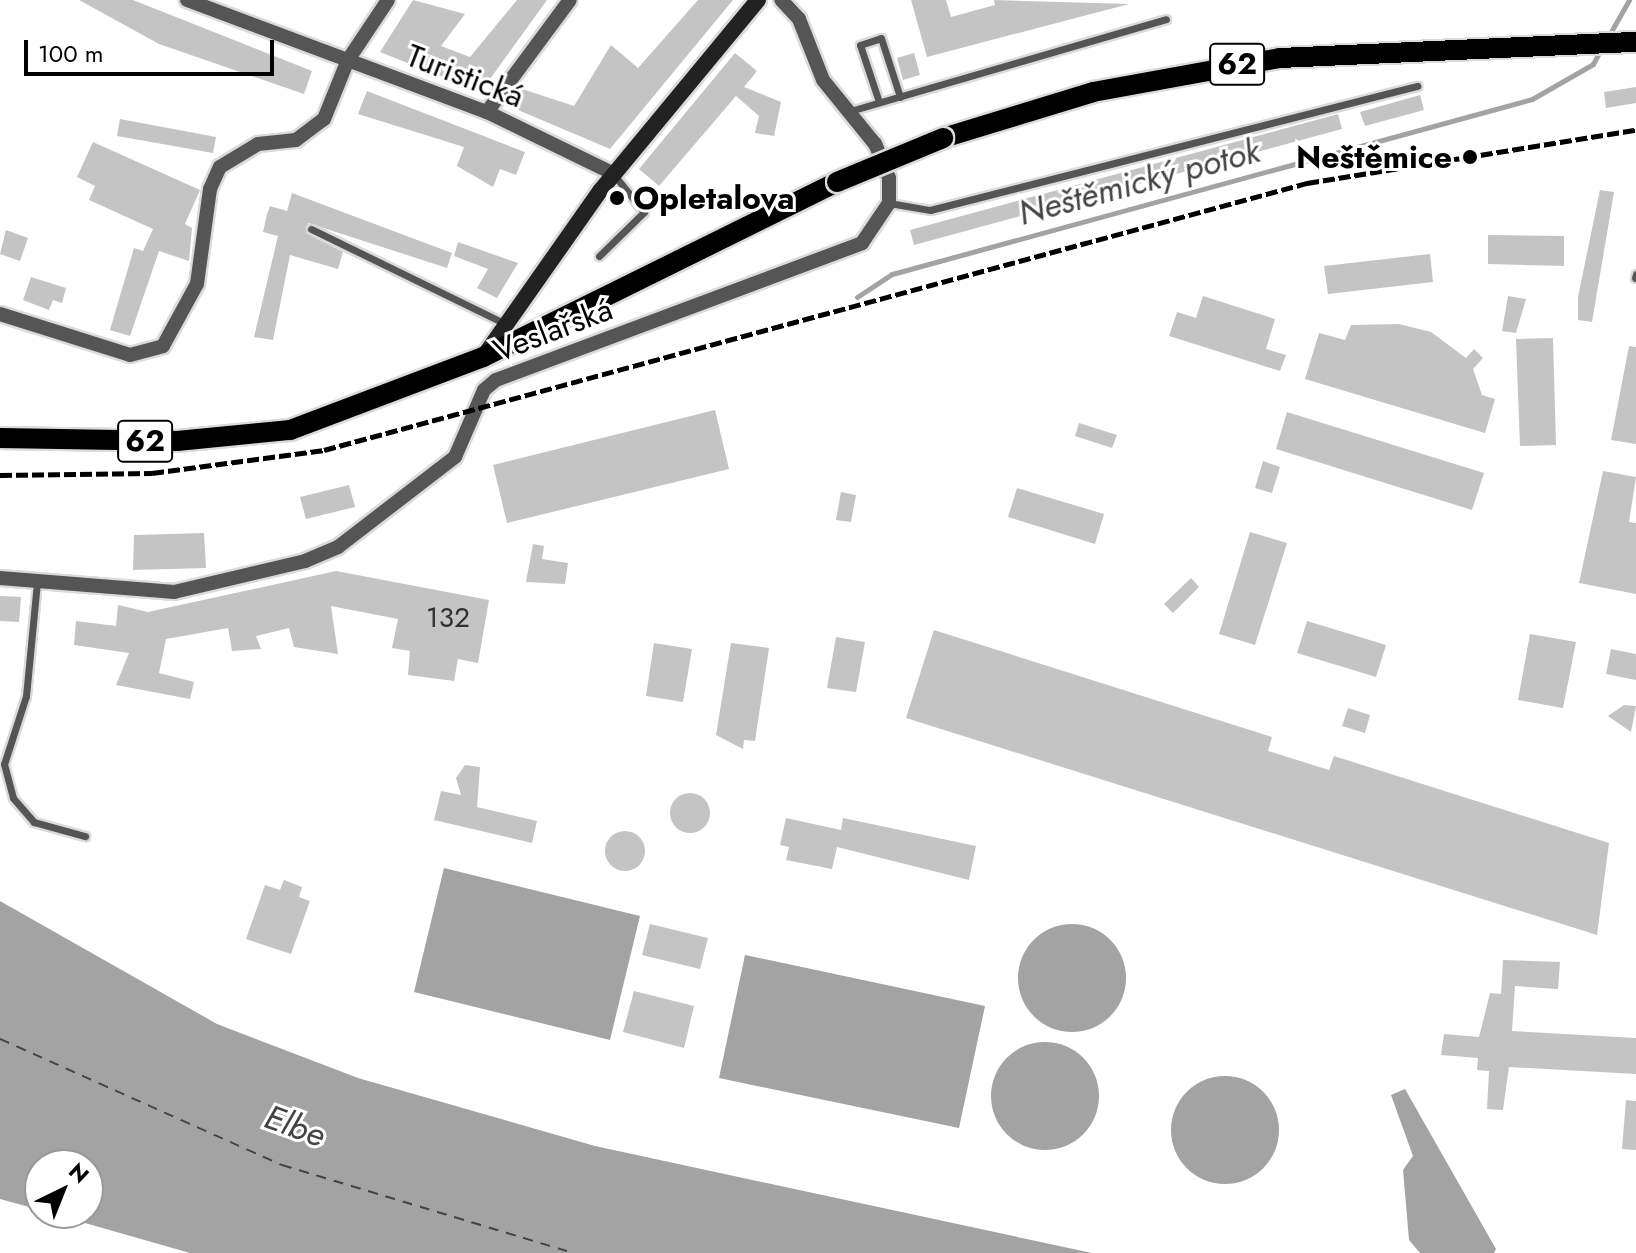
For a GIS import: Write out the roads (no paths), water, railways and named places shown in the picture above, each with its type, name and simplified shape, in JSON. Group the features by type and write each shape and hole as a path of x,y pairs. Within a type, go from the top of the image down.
{"main road":[{"name":"62","path":"0,438 177,441 290,430 483,357 837,182 943,138 1078,96 1207,68 1371,50 1636,42"}],"street":[{"name":"Turistická","path":"187,0 487,112 614,174"},
{"path":"0,314 130,355 163,346 197,284 210,189 220,167 258,144 312,131 348,60 388,0"},
{"path":"487,112 570,0"},
{"path":"483,357 614,174 758,0"},
{"path":"781,0 799,19 823,80 875,144 889,178 889,203"},
{"name":"Veslařská","path":"0,578 174,592 262,575 338,547 455,457 484,390 496,380 846,254 879,225 889,203"}],"lane":[{"path":"850,111 1166,19"},
{"path":"879,102 860,45 881,38 900,97"},
{"path":"889,203 930,210 1417,86"},
{"name":"Turistická","path":"599,256 644,212 614,174"},
{"path":"311,229 506,324"},
{"path":"37,582 26,696 4,764 13,798 34,822 85,836"}],"water":[{"path":"444,868 640,916 610,1040 414,992"},
{"name":"Elbe","path":"0,901 217,1024 358,1078 595,1146 1092,1253 190,1253 104,1228 104,1149 24,1149 24,1206 0,1199"},
{"path":"1072,924 1093,928 1110,940 1122,957 1126,978 1122,999 1110,1016 1093,1028 1072,1032 1051,1028 1034,1016 1022,999 1018,978 1022,957 1034,940 1051,928"},
{"path":"745,955 985,1006 959,1128 719,1078"},
{"path":"1045,1042 1066,1046 1083,1058 1095,1075 1099,1096 1095,1117 1083,1134 1066,1146 1045,1150 1024,1146 1007,1134 995,1117 991,1096 995,1075 1007,1058 1024,1046"},
{"path":"1225,1076 1246,1080 1263,1092 1275,1109 1279,1130 1275,1151 1263,1168 1246,1180 1225,1184 1204,1180 1187,1168 1175,1151 1171,1130 1175,1109 1187,1092 1204,1080"},
{"path":"1405,1089 1496,1249 1494,1253 1420,1253 1409,1240 1403,1170 1413,1156 1391,1095"}],"waterway":[{"name":"Neštěmický potok","path":"1608,37 1629,0"},
{"name":"Neštěmický potok","path":"857,297 892,274 1532,99 1593,64 1601,49"}],"railway":[{"path":"0,475 152,473 324,450 1307,183 1636,130"}],"place":[{"name":"Neštěmice","path":"1470,157"},
{"name":"Opletalova","path":"617,198"}]}
